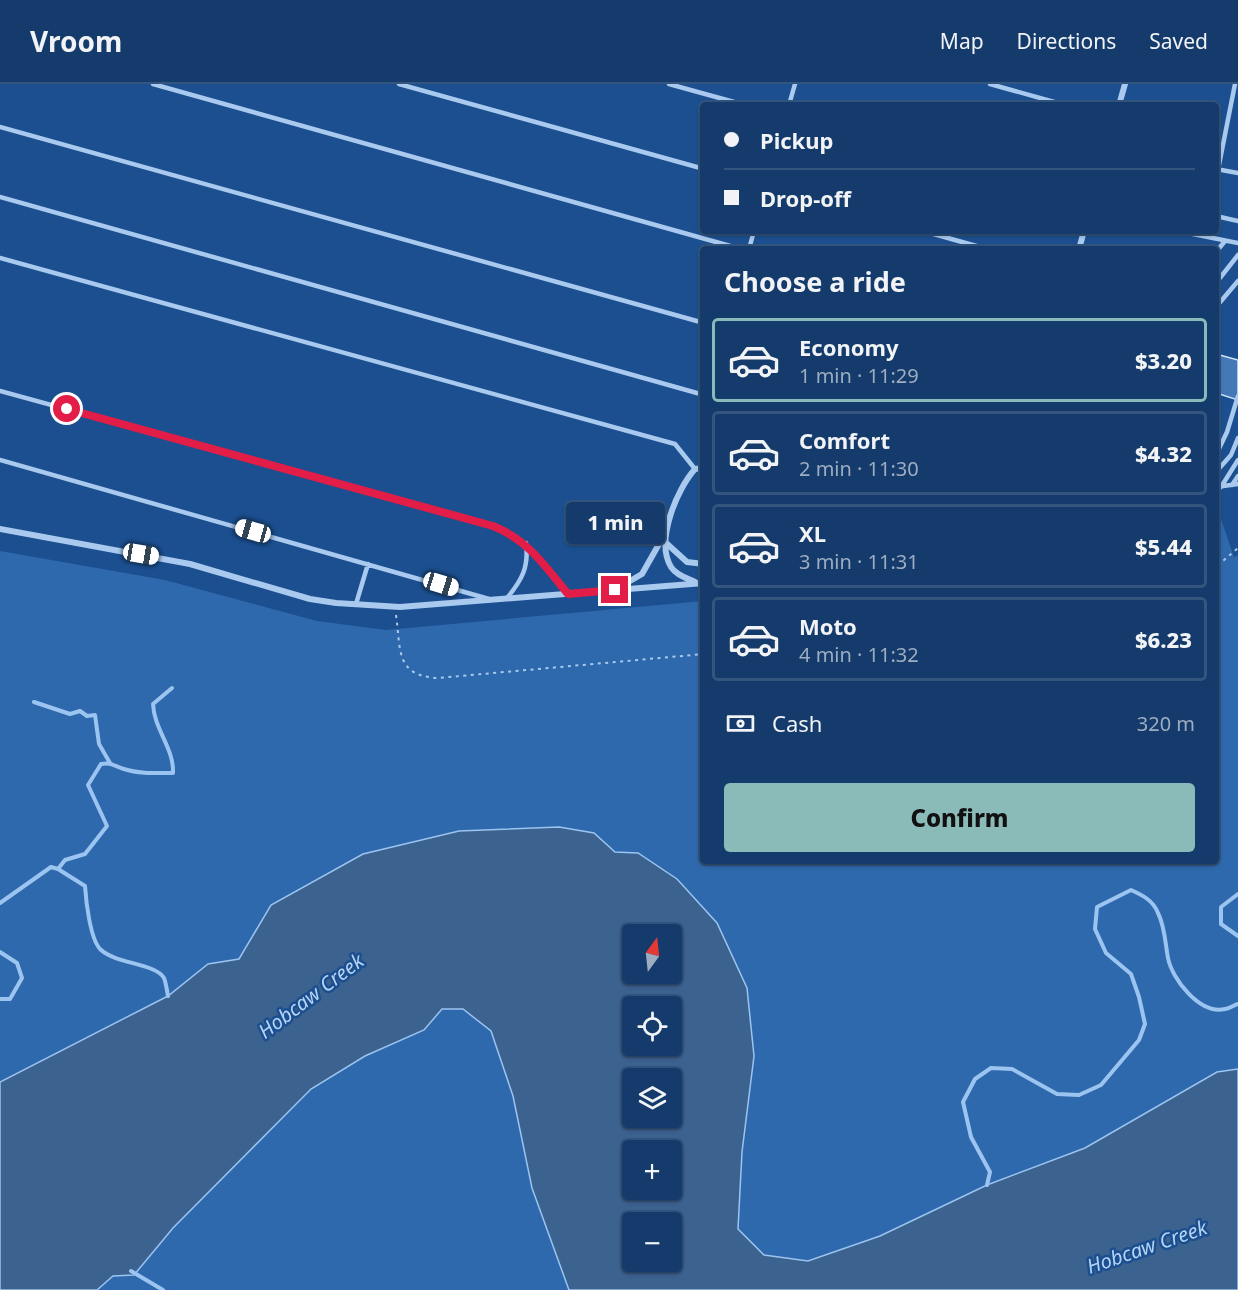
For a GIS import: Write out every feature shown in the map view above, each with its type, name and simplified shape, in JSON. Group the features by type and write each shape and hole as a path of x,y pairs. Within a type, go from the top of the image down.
{"street":[{"path":"1120,102 1125,84"},
{"path":"700,468 695,469 680,489 664,542 671,567 678,574 700,583"},
{"path":"615,590 642,574 669,525"},
{"path":"0,529 190,564 310,599 356,604 395,606 700,583"},
{"path":"664,542 687,562 700,564"}],"lane":[{"path":"153,84 730,246"},
{"path":"399,84 700,168"},
{"path":"669,84 734,102"},
{"path":"790,102 795,84"},
{"path":"990,84 1054,102"},
{"path":"1219,160 1235,84"},
{"path":"0,126 700,322"},
{"path":"1219,169 1238,173"},
{"path":"0,197 700,394"},
{"path":"1219,217 1238,221"},
{"path":"934,234 976,246"},
{"path":"1192,234 1238,243"},
{"path":"1219,248 1225,241"},
{"path":"1219,279 1238,255"},
{"path":"0,258 675,444 695,469"},
{"path":"1219,303 1238,281"},
{"path":"0,391 493,526 514,534 526,543 568,594"},
{"path":"1219,449 1227,432 1238,396"},
{"path":"1219,469 1231,455 1238,438"},
{"path":"0,460 491,599"},
{"path":"1219,487 1238,460"},
{"path":"1219,487 1235,484 1238,476"},
{"path":"507,598 522,578 526,568 528,560 526,543"},
{"path":"356,604 368,564"}],"path":[{"path":"1219,561 1224,560 1238,548"},
{"path":"395,606 401,653 409,671 421,677 438,678 700,654"}],"shaded area":[{"path":"1219,518 1221,519 1234,557 1238,555 1238,1069 1217,1072 1085,1148 987,1185 880,1236 808,1261 764,1255 738,1229 742,1152 717,923 677,879 638,853 615,852 594,833 271,905 239,959 208,964 168,996 0,1082 0,551 165,580 317,621 386,630 700,601 700,864 1219,864"},
{"path":"442,1009 463,1009 491,1031 513,1096 532,1188 569,1290 97,1290 113,1276 134,1275 173,1228 311,1089 365,1056 424,1030"}],"water":[{"name":"Hobcaw Creek","path":"559,827 594,833 615,852 638,853 677,879 717,923 747,988 754,1056 742,1152 738,1229 764,1255 808,1261 880,1236 987,1185 1085,1148 1217,1072 1238,1069 1238,1290 569,1290 532,1188 513,1096 491,1031 463,1009 442,1009 424,1030 365,1056 311,1089 173,1228 134,1275 113,1276 97,1290 0,1290 0,1082 168,996 208,964 239,959 271,905 363,854 459,831"}],"building":[{"path":"1219,355 1238,360 1238,400 1219,394"}],"waterway":[{"path":"58,869 65,860 85,854 107,826 88,785 101,764 110,764 136,772 173,773 170,755 157,722 153,704 172,688"},
{"path":"34,702 70,714 80,711 87,716 95,715 99,744 110,763"},
{"path":"0,903 51,867 58,869 85,886 91,928 100,949 115,958 159,973 164,978 168,996"},
{"path":"987,1185 990,1172 971,1137 963,1102 975,1079 991,1068 1012,1069 1057,1094 1079,1095 1101,1085 1139,1040 1145,1024 1139,997 1131,974 1106,953 1095,929 1097,907 1131,890 1147,898 1156,908 1160,918 1168,958 1181,985 1206,1007 1227,1009 1238,1004"},
{"path":"1238,894 1221,907 1221,924 1238,936"},
{"path":"0,952 17,963 22,978 10,999 0,999"},
{"path":"131,1271 163,1290"}],"route":[{"path":"67,409 493,526 514,534 526,543 568,594 615,590"}]}
